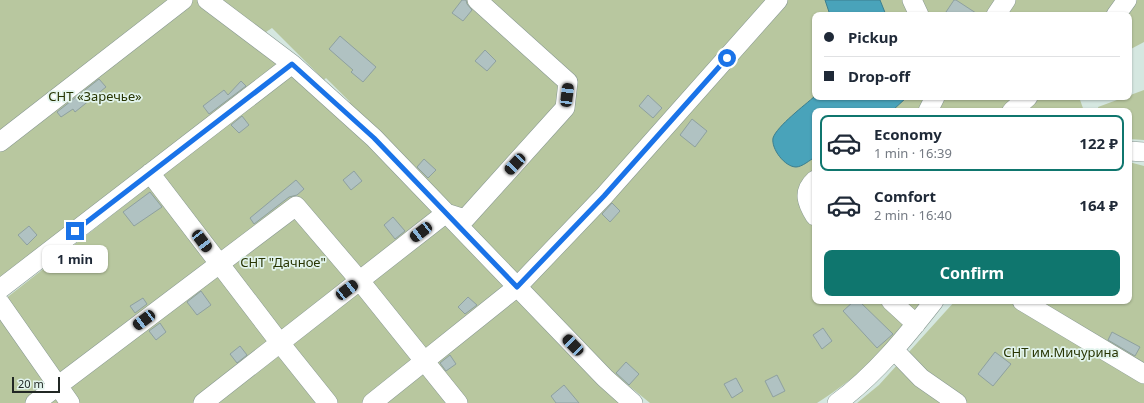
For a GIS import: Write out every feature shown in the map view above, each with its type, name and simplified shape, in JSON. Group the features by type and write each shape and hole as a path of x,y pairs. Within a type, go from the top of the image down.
{"street":[{"path":"0,142 182,0"},
{"path":"207,0 292,64 374,138 605,378 633,403"},
{"path":"446,213 465,219 565,108 568,82 478,0"},
{"path":"372,403 517,287 604,196 778,0"},
{"path":"912,0 918,12"},
{"path":"998,12 1006,0"},
{"path":"1118,12 1127,0"},
{"path":"0,289 292,64"},
{"path":"1015,108 1025,100"},
{"path":"1132,151 1144,152"},
{"path":"150,173 280,343 328,403"},
{"path":"812,183 808,188 806,194 807,202 812,211"},
{"path":"35,403 296,206 360,281 458,403"},
{"path":"203,403 446,213"},
{"path":"0,303 70,403"},
{"path":"895,304 916,324"},
{"path":"837,403 848,395 894,350 932,304"},
{"path":"1027,304 1144,374"},
{"path":"894,350 921,378 957,403"}],"green space":[{"name":"СНТ «Заречье»","path":"0,0 203,0 284,63 0,290"},
{"path":"222,0 1144,0 1144,42 1132,48 1132,12 812,12 812,100 1080,100 1083,108 812,108 812,304 923,304 902,330 876,357 848,382 817,403 650,403 602,364 348,105 350,102 326,78 324,80 272,28 263,34"},
{"name":"СНТ \"Дачное\"","path":"297,70 622,403 0,403 0,303"},
{"path":"1144,90 1144,140 1132,139 1132,108 1098,108 1117,100 1132,100 1132,94"},
{"name":"СНТ им.Мичурина","path":"1132,163 1144,166 1144,403 857,403 879,385 952,304 1132,304"}],"water":[{"path":"825,0 880,0 885,12 829,12"},
{"path":"812,98 812,100 904,100 895,108 812,108 812,159 801,166 796,167 783,161 776,152 773,138 785,122"}],"building":[{"path":"462,0 466,0 467,4 472,10 463,21 452,13"},
{"path":"954,0 956,0 974,12 946,12"},
{"path":"340,36 376,67 363,82 351,72 353,70 329,49"},
{"path":"485,50 496,61 487,71 475,61"},
{"path":"99,79 106,87 75,112 73,109 61,117 57,112"},
{"path":"241,81 246,86 209,114 203,106 224,90 228,95"},
{"path":"648,95 662,108 653,118 639,106"},
{"path":"242,116 249,125 239,133 231,125"},
{"path":"692,119 707,131 695,147 680,135"},
{"path":"424,159 436,170 428,178 417,167"},
{"path":"354,171 362,181 351,190 343,180"},
{"path":"296,180 304,189 297,195 289,197 254,224 250,218"},
{"path":"150,192 162,207 134,226 123,212"},
{"path":"612,203 620,211 610,222 602,214"},
{"path":"393,217 405,231 395,239 384,225"},
{"path":"29,226 37,235 27,245 18,235"},
{"path":"201,291 211,305 197,315 187,302"},
{"path":"468,297 477,305 465,314 458,307"},
{"path":"143,298 147,304 135,313 130,306"},
{"path":"851,304 862,304 893,334 877,348 843,311"},
{"path":"160,323 166,332 156,340 149,331"},
{"path":"823,328 832,341 822,349 813,335"},
{"path":"1112,332 1140,347 1135,356 1108,340"},
{"path":"240,346 247,355 237,363 230,354"},
{"path":"995,352 1011,364 993,386 978,374"},
{"path":"450,355 456,364 446,371 440,363"},
{"path":"626,362 639,374 629,385 616,373"},
{"path":"777,375 785,391 773,397 765,381"},
{"path":"736,378 743,391 732,398 724,384"},
{"path":"564,385 579,403 556,403 551,396"}],"route":[{"path":"75,231 292,64 374,138 517,287 604,196 727,58"}]}
